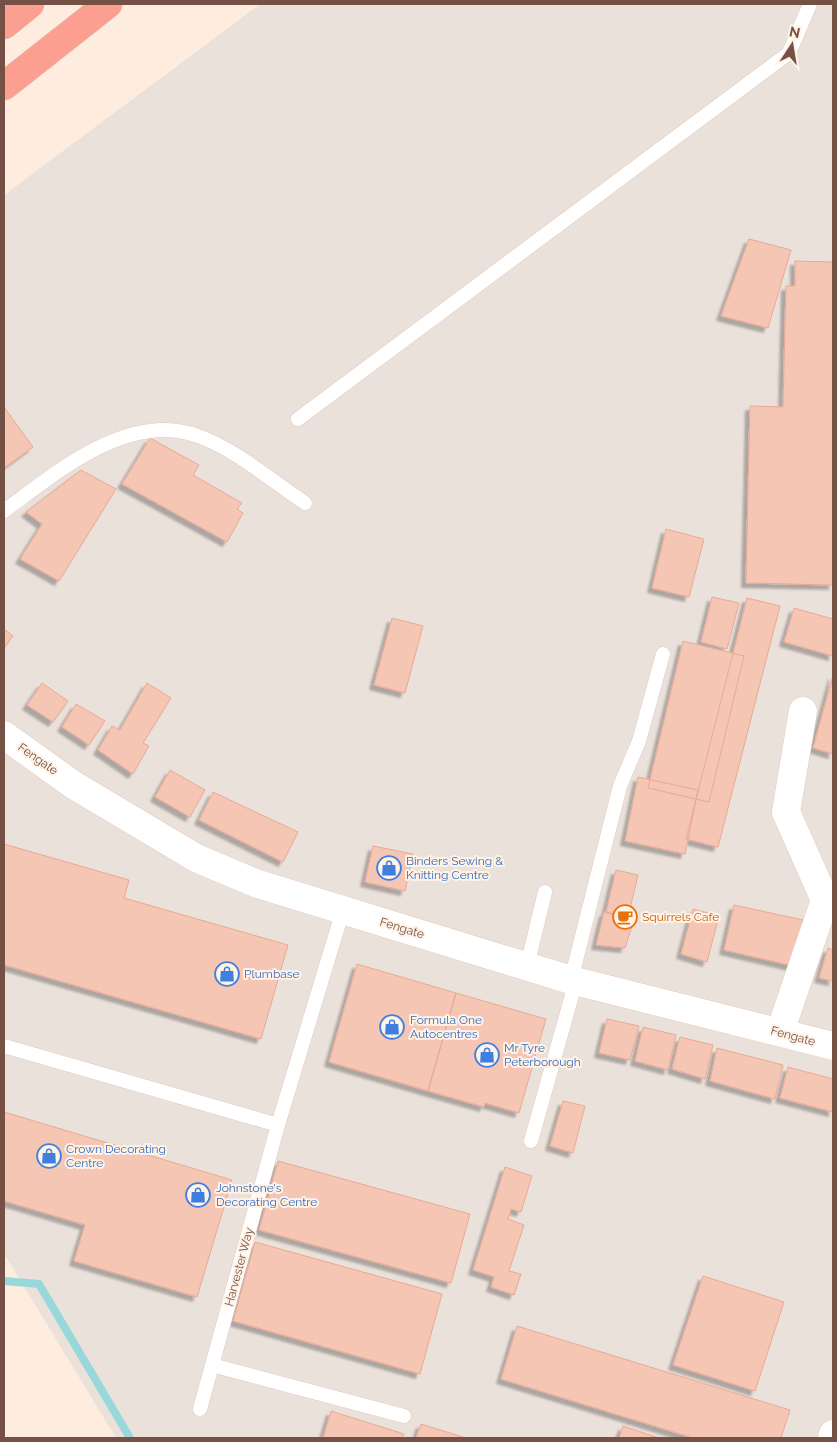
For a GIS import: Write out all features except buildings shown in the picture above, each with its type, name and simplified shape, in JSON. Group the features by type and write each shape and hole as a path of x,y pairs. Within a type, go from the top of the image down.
{"highway":[{"path":"4,25 30,4"},
{"path":"4,86 108,4"}],"street":[{"path":"780,1032 825,900 786,812 803,711"},
{"name":"Fengate","path":"4,735 72,784 196,858 258,884 573,980 833,1046"},
{"path":"832,1438 833,1434"}],"lane":[{"path":"298,419 789,53 810,4"},
{"path":"4,511 66,465 95,449 143,430 168,430 198,435 232,453 305,503"},
{"path":"531,1140 573,980 620,786 639,741 663,654"},
{"path":"527,966 545,892"},
{"name":"Harvester Way","path":"200,1409 278,1125 343,910"},
{"path":"4,1046 278,1125"},
{"path":"212,1365 404,1416"}],"shaded area":[{"path":"260,4 833,4 833,1438 116,1438 6,1257 4,1258 4,195"}],"waterway":[{"path":"4,1281 39,1284 130,1438"}],"place":[{"name":"Binders Sewing & Knitting Centre","path":"389,868"},
{"name":"Squirrels Cafe","path":"625,917"},
{"name":"Plumbase","path":"227,974"},
{"name":"Formula One Autocentres","path":"392,1027"},
{"name":"Mr Tyre Peterborough","path":"487,1055"},
{"name":"Crown Decorating Centre","path":"49,1156"},
{"name":"Johnstone's Decorating Centre","path":"198,1195"}]}
